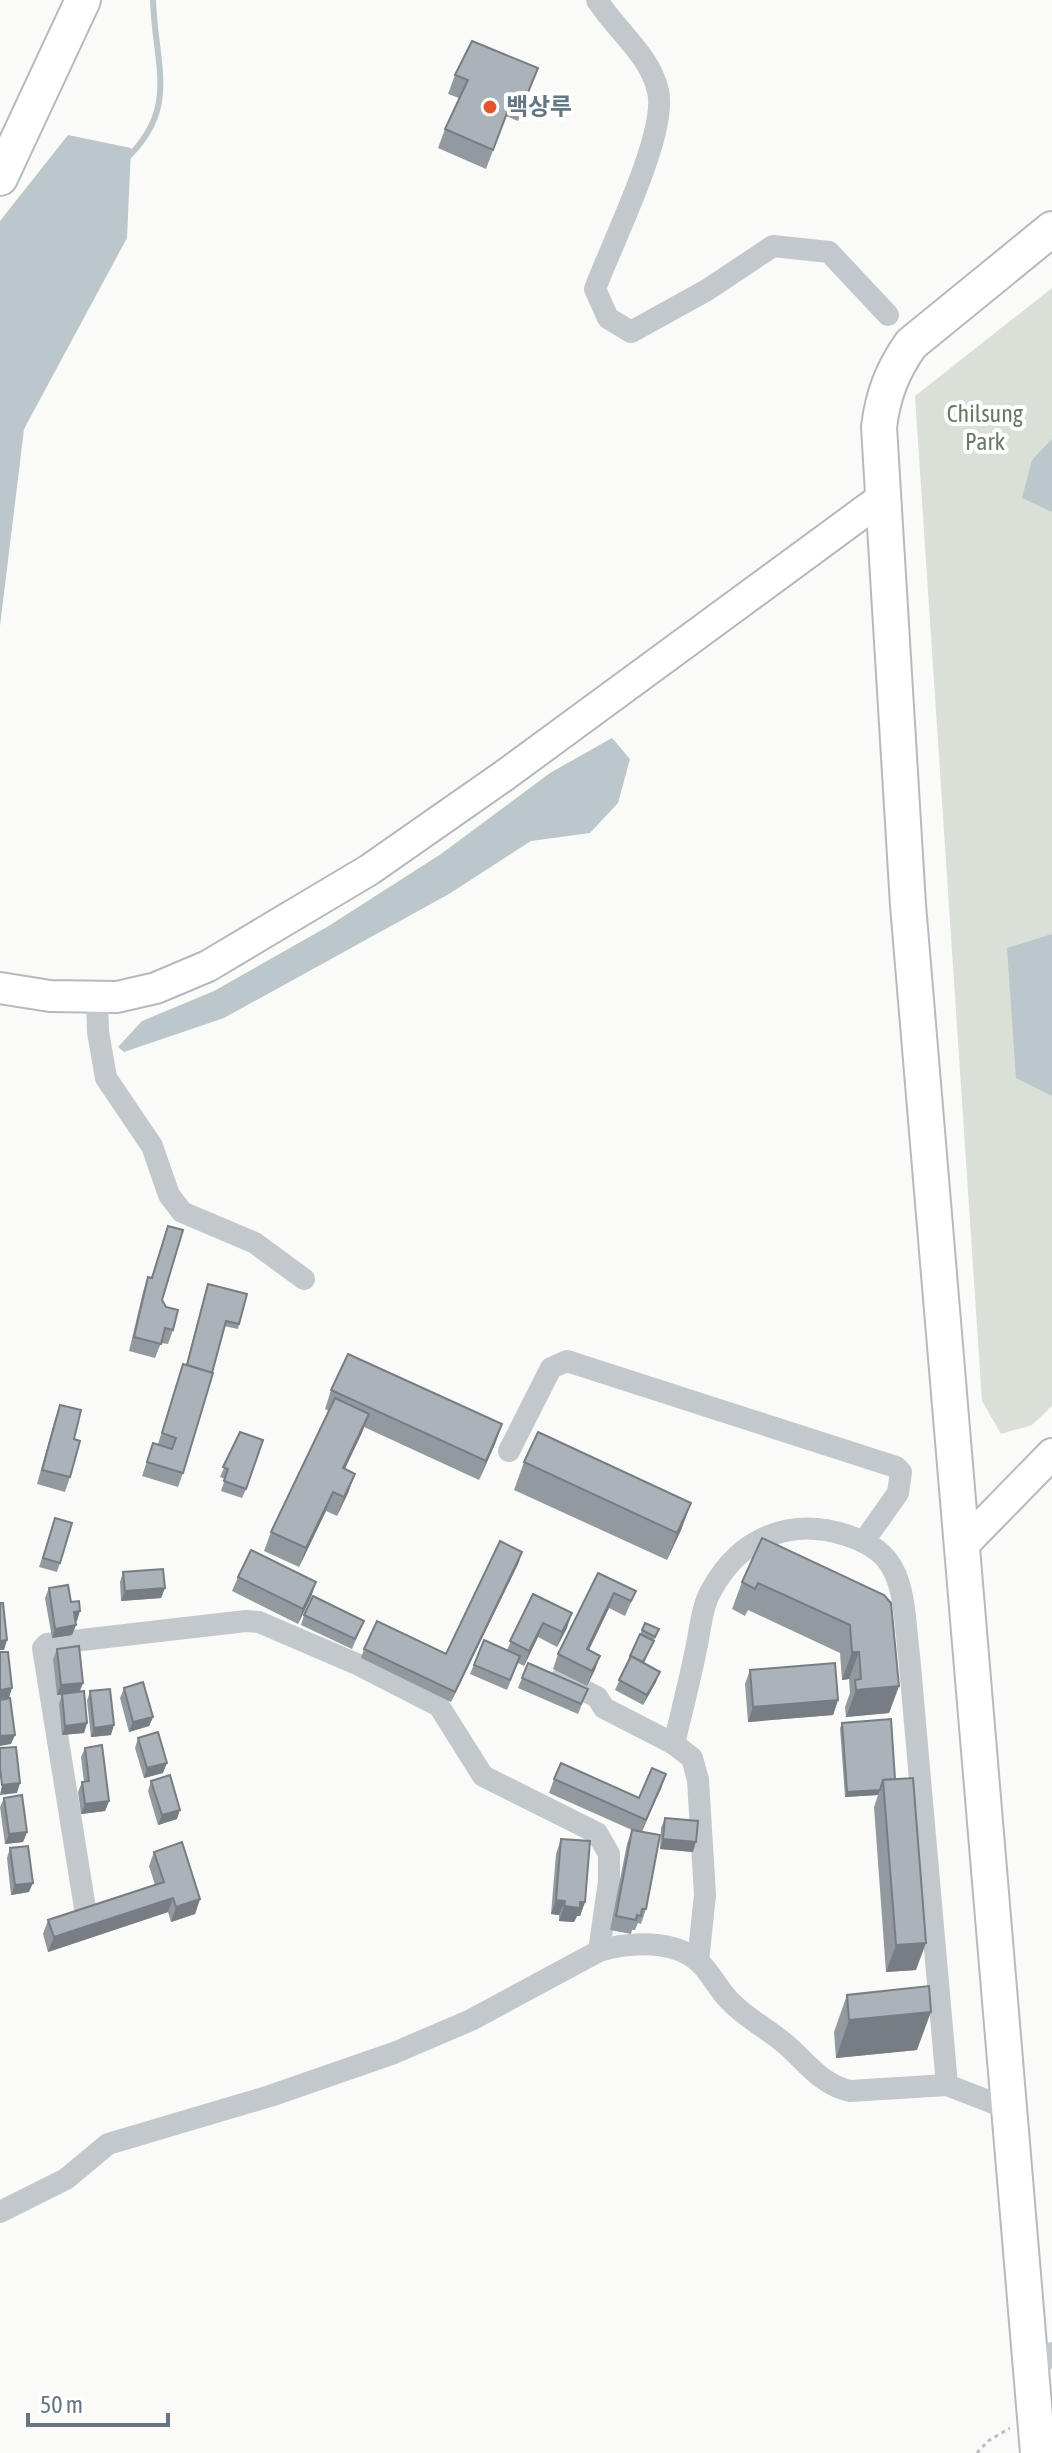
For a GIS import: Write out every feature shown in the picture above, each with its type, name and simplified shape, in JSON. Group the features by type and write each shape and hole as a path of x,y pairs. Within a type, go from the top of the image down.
{"main road":[{"path":"0,178 83,0"},
{"path":"1038,2453 1034,2413 1041,2364 1009,2109 908,905 879,427 882,398 897,364 927,328 1052,229"}],"street":[{"path":"597,0 639,52 658,91 651,149 595,289 608,318 631,332 707,290 773,246 829,252 888,315"},
{"path":"0,988 97,998 156,988 208,966 369,870 505,775 885,496"},
{"path":"97,998 98,1032 106,1078 152,1146 169,1195 182,1212 255,1243 304,1279"},
{"path":"509,1451 551,1368 567,1361 896,1467 901,1472 898,1493 864,1541"},
{"path":"964,1544 1052,1454"},
{"path":"674,1744 710,1591 725,1569 758,1540 792,1527 813,1526 864,1541 888,1560 895,1575 907,1642 947,2085"},
{"path":"85,1908 43,1648 47,1644 259,1622 359,1665 439,1706 483,1776 597,1833 609,1854 609,1881 599,1951"},
{"path":"547,1672 597,1697 604,1708 674,1744 692,1758 698,1780 705,1895 698,1961"},
{"path":"0,2212 66,2179 108,2144 270,2096 394,2053 471,2020 599,1951 636,1944 677,1949 698,1961 730,2002 780,2038 823,2080 837,2088 850,2091 947,2085 1009,2109"}],"path":[{"path":"977,2453 988,2441 1034,2413"}],"green space":[{"name":"Chilsung Park","path":"1052,288 1052,1406 1032,1425 1001,1434 982,1401 915,396"}],"shaded area":[{"path":"68,135 131,148 127,238 24,429 0,626 0,221"},
{"path":"1052,439 1052,512 1022,498 1032,460"},
{"path":"612,738 630,759 618,803 590,833 531,841 449,894 224,1018 124,1052 118,1047 142,1021 214,991 327,927 441,854 550,773"},
{"path":"1052,934 1052,1096 1016,1078 1007,948"}],"building":[{"name":"백상루","path":"472,41 538,68 524,102 513,97 493,150 445,129 468,80 455,75"},
{"path":"168,1226 183,1230 162,1300 166,1307 178,1310 173,1330 165,1328 161,1344 134,1337 148,1277 152,1278"},
{"path":"208,1284 247,1294 239,1324 226,1321 212,1373 187,1365"},
{"path":"348,1354 502,1424 486,1461 331,1390"},
{"path":"183,1364 213,1373 183,1473 147,1462 153,1443 172,1449 176,1438 162,1433"},
{"path":"335,1398 369,1414 343,1468 355,1474 344,1497 333,1492 306,1548 271,1532"},
{"path":"60,1405 81,1410 74,1439 80,1441 70,1477 42,1470"},
{"path":"240,1432 263,1440 246,1489 224,1481 228,1469 223,1467"},
{"path":"538,1432 691,1503 677,1533 524,1462"},
{"path":"55,1518 72,1523 60,1563 43,1558"},
{"path":"762,1538 884,1595 891,1603 899,1686 856,1690 855,1680 861,1679 859,1652 852,1652 850,1625 758,1583 755,1589 742,1582"},
{"path":"500,1541 522,1552 455,1692 364,1649 377,1621 446,1654"},
{"path":"251,1550 316,1582 303,1609 238,1577"},
{"path":"163,1569 165,1588 125,1591 123,1572"},
{"path":"598,1573 636,1591 631,1601 614,1593 587,1649 600,1656 592,1671 558,1654"},
{"path":"68,1585 71,1602 79,1601 80,1611 74,1612 76,1625 55,1629 49,1588"},
{"path":"533,1594 572,1613 562,1632 543,1623 529,1651 510,1641"},
{"path":"313,1596 364,1621 355,1639 304,1615"},
{"path":"0,1603 3,1603 7,1640 0,1641"},
{"path":"645,1623 659,1629 655,1637 642,1630"},
{"path":"640,1634 654,1641 643,1662 630,1656"},
{"path":"484,1640 520,1656 510,1680 474,1665"},
{"path":"79,1646 83,1683 61,1685 57,1649"},
{"path":"0,1652 8,1652 12,1688 0,1690"},
{"path":"631,1656 660,1672 647,1695 619,1680"},
{"path":"528,1663 588,1689 581,1704 522,1678"},
{"path":"835,1663 838,1700 753,1707 750,1670"},
{"path":"143,1682 153,1717 133,1722 124,1688"},
{"path":"110,1689 114,1725 94,1728 90,1691"},
{"path":"84,1691 87,1723 65,1726 62,1694"},
{"path":"10,1698 15,1735 0,1736 0,1700"},
{"path":"891,1719 895,1779 883,1780 880,1790 847,1792 842,1723"},
{"path":"158,1732 167,1763 147,1768 138,1738"},
{"path":"102,1745 109,1801 85,1804 82,1782 89,1781 85,1748"},
{"path":"16,1747 20,1783 2,1785 0,1748"},
{"path":"561,1763 639,1798 652,1768 666,1774 646,1820 554,1779"},
{"path":"170,1775 180,1810 162,1815 151,1781"},
{"path":"913,1778 926,1943 896,1945 883,1780"},
{"path":"22,1795 27,1832 9,1834 4,1798"},
{"path":"665,1818 698,1821 696,1842 663,1839"},
{"path":"632,1830 660,1835 646,1909 642,1909 641,1916 637,1915 636,1920 616,1916"},
{"path":"561,1839 590,1841 585,1902 580,1902 580,1908 564,1906 565,1901 556,1900"},
{"path":"182,1842 200,1899 176,1907 173,1898 54,1937 48,1920 164,1882 154,1852"},
{"path":"28,1846 33,1883 15,1885 10,1848"},
{"path":"929,1986 931,2012 849,2020 847,1995"}],"waterway":[{"path":"125,160 142,141 159,104 160,66 153,0"}],"place":[{"name":"백상루","path":"490,107"}]}
